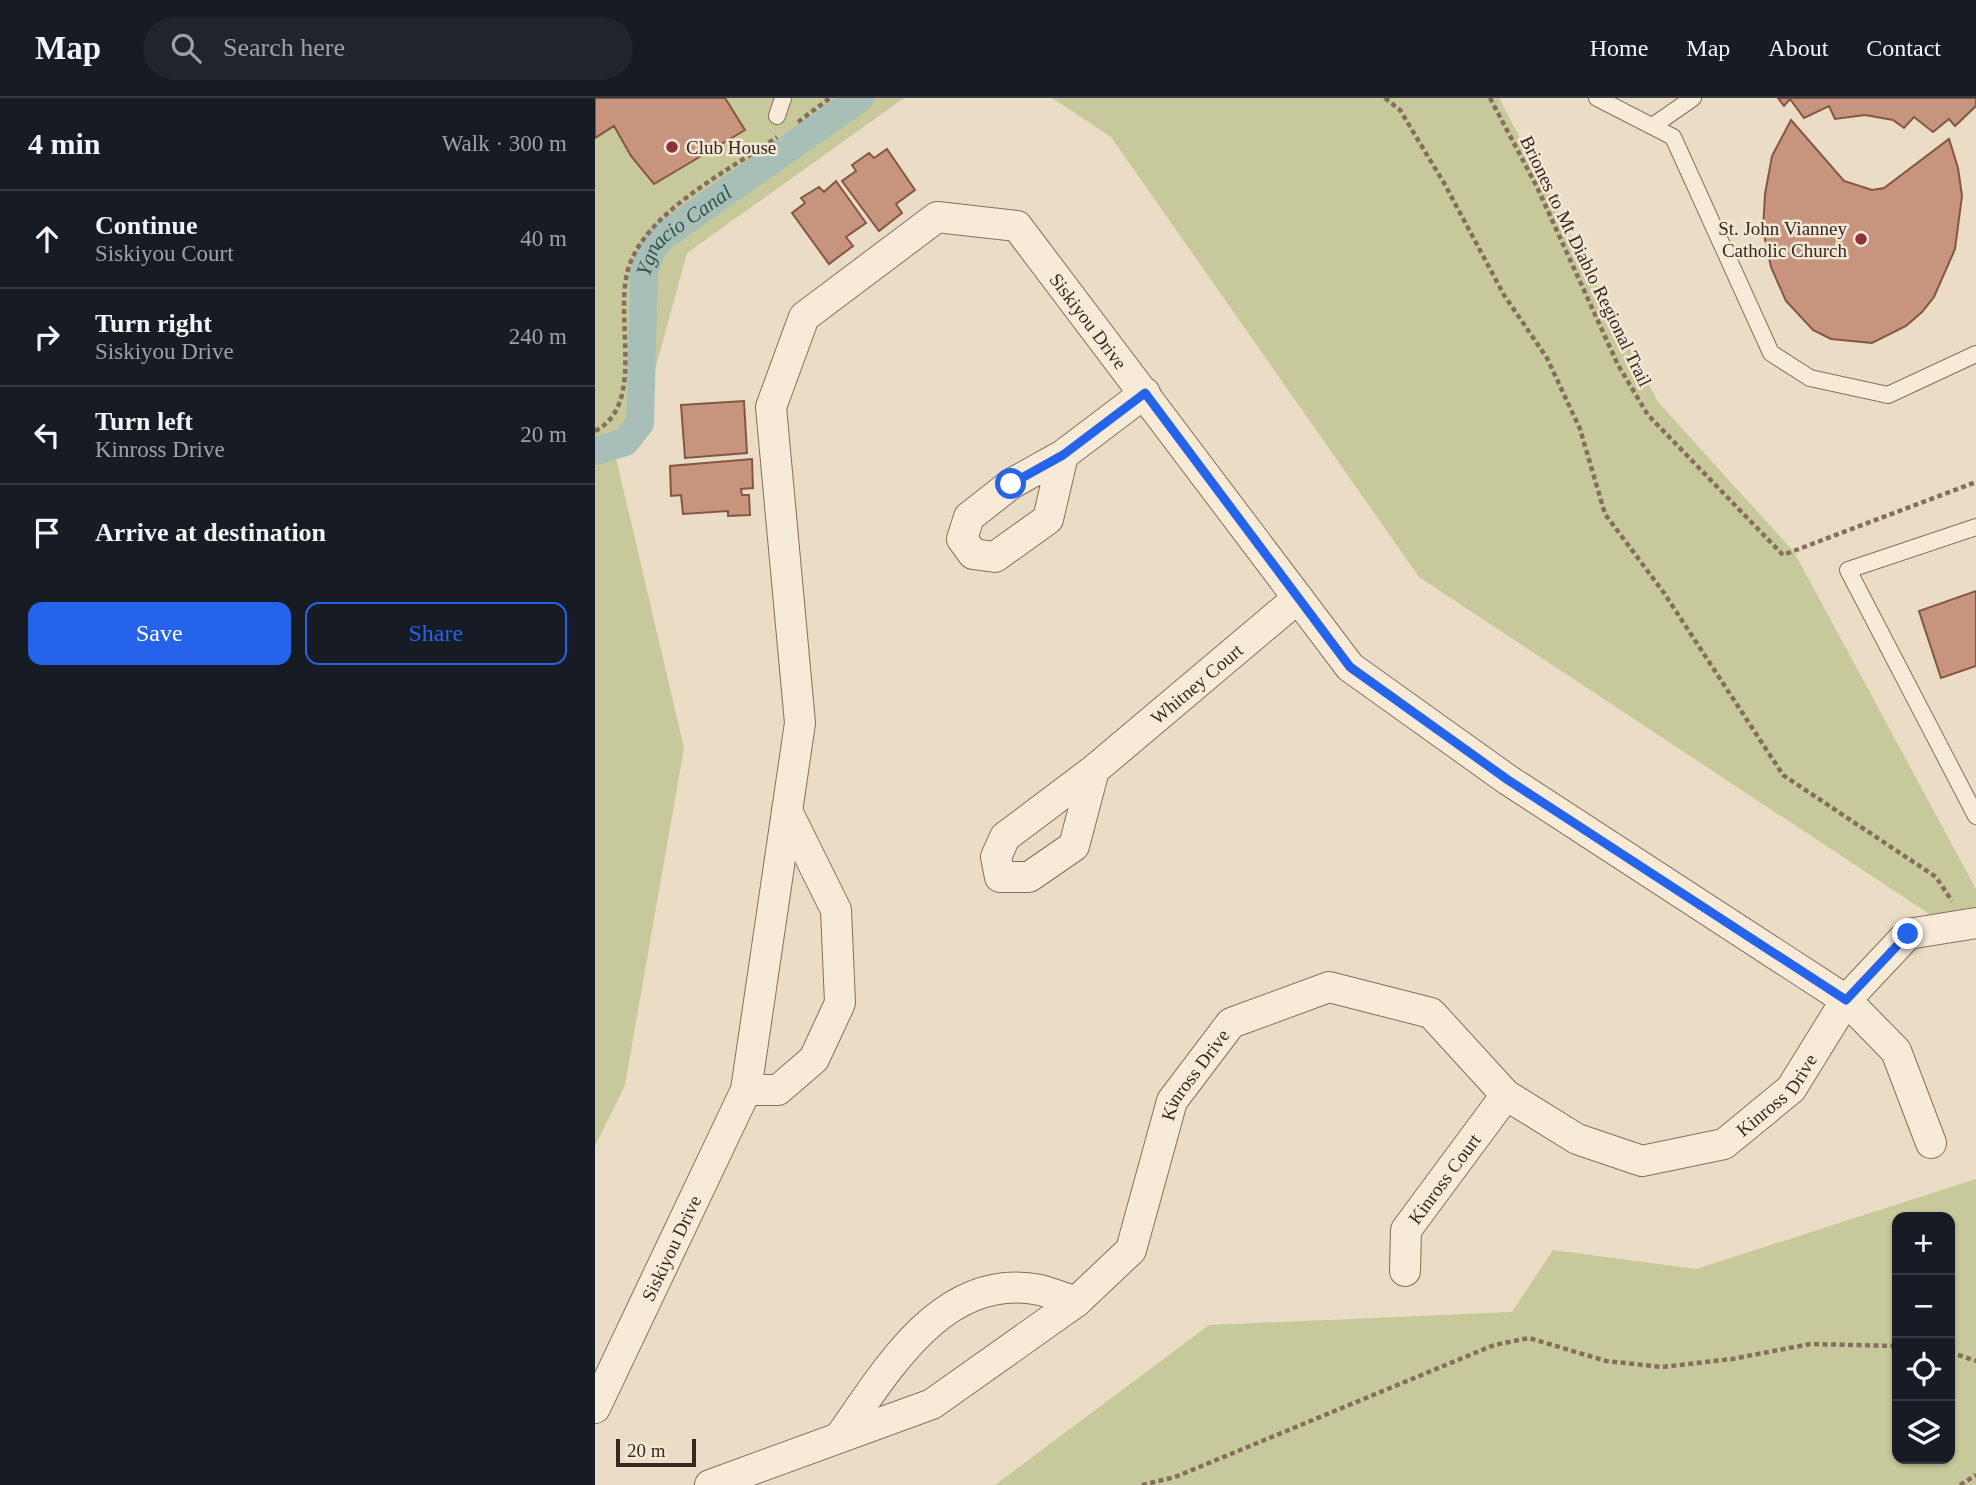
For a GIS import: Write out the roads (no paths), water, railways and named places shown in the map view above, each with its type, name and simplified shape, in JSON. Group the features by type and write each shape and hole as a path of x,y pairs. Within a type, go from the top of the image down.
{"street":[{"name":"Siskiyou Drive","path":"595,1408 746,1090 800,723 771,407 804,317 937,218 1017,226 1350,667 1508,780 1846,1000 1896,1051 1931,1143"},
{"path":"1063,455 1145,393"},
{"name":"Whitney Court","path":"1094,770 1298,598"},
{"path":"746,1090 778,1090 814,1059 840,1003 836,910 787,811"},
{"name":"Kinross Drive","path":"710,1485 932,1404 1076,1302 1131,1250 1173,1101 1231,1023 1329,987 1431,1013 1506,1095 1577,1139 1642,1161 1724,1144 1791,1090 1846,1000 1908,934 1972,924"},
{"name":"Kinross Court","path":"1405,1271 1406,1230 1506,1095"},
{"path":"841,1435 886,1370 928,1322 964,1299 1007,1288 1039,1290 1076,1302"}],"lane":[{"path":"777,116 783,98"},
{"path":"1597,98 1673,137 1771,353 1810,378 1888,395 1976,354"},
{"path":"1654,125 1693,98"},
{"path":"1976,527 1848,570 1976,816"}],"waterway":[{"name":"Ygnacio Canal","path":"595,451 625,442 640,423 644,271 652,249 662,237 860,98"}],"place":[{"name":"Club House","path":"672,147"},
{"name":"St. John Vianney Catholic Church","path":"1861,239"}]}
